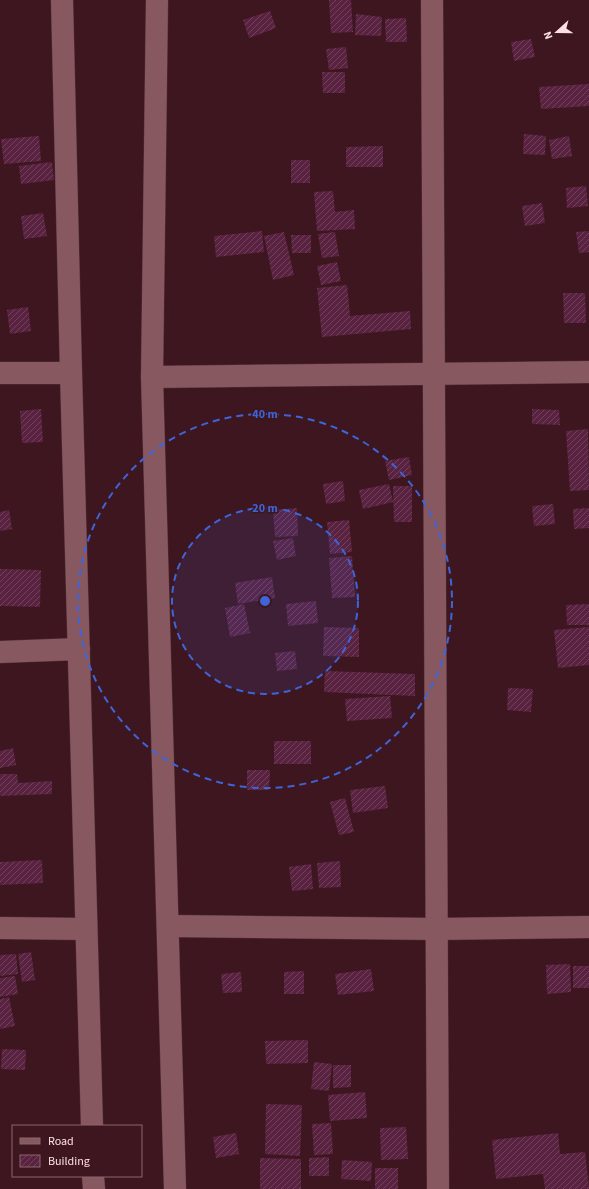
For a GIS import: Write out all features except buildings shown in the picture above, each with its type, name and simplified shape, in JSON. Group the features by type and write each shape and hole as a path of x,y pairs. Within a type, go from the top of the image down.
{"street":[{"path":"62,0 92,1125"},
{"path":"157,0 152,376 176,1189"},
{"path":"432,0 438,1189"},
{"path":"152,376 589,372"},
{"path":"0,373 71,373"},
{"path":"0,652 79,649"},
{"path":"168,926 437,929 589,928"},
{"path":"0,928 86,929"},
{"path":"93,1177 94,1189"}]}
